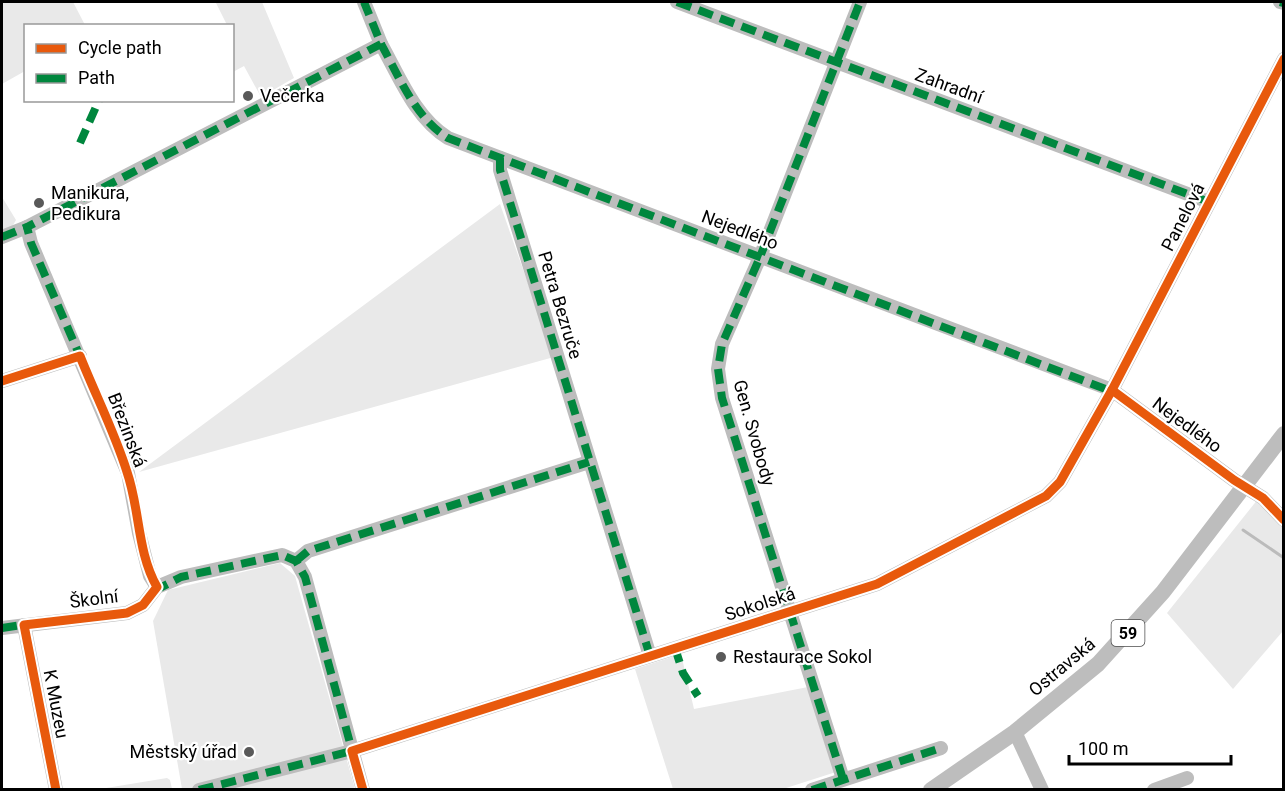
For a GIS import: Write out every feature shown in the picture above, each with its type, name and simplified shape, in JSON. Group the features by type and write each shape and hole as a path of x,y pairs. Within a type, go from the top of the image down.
{"main road":[{"name":"Ostravská","path":"931,789 1015,732 1098,664 1133,628 1284,434"}],"street":[{"path":"2,237 27,227 381,44 364,2"},
{"name":"Zahradní","path":"677,2 1209,202"},
{"name":"Gen. Svobody","path":"843,779 722,398 718,369 722,344 760,257 860,2"},
{"name":"Nejedlého","path":"381,44 433,129 447,138 1112,390 1234,480 1245,484 1263,498 1284,520"},
{"name":"Panelová","path":"1112,390 1284,59"},
{"name":"Petra Bezruče","path":"500,158 500,170 650,656"},
{"name":"Březinská","path":"27,227 31,243 128,473 150,576 157,587"},
{"path":"2,381 80,356"},
{"name":"Sokolská","path":"199,789 352,751 877,584 1046,496 1060,482 1112,390"},
{"path":"363,789 305,577 296,561 308,551 589,462"},
{"name":"Školní","path":"2,628 127,613 143,605 157,587 181,577 282,555 296,561"},
{"name":"K Muzeu","path":"24,625 56,789"},
{"path":"1015,732 1042,789"},
{"path":"812,789 941,748"},
{"path":"1154,789 1187,778"}],"shaded area":[{"path":"2,2 73,2 84,24 24,24 24,72 2,84"},
{"path":"262,2 294,78 261,97 244,66 234,71 234,24 226,24 216,3"},
{"path":"2,197 16,220 11,229 2,233"},
{"path":"500,204 554,357 139,472"},
{"path":"1258,499 1283,526 1283,631 1233,689 1167,613"},
{"path":"280,563 295,576 355,789 182,789 153,621 168,590"},
{"path":"681,654 694,709 808,687 836,772 783,789 673,789 635,669"},
{"path":"167,778 170,780 172,789 100,789"}],"waterway":[{"path":"1243,530 1284,558"}],"marked path":[{"path":"82,361 31,243 27,227 381,44 364,2"},
{"path":"677,2 1209,202"},
{"path":"843,779 722,398 718,369 722,344 760,257 860,2"},
{"path":"1280,2 1284,3"},
{"path":"381,44 417,108 436,130 448,138 1116,393"},
{"path":"80,143 98,102"},
{"path":"500,158 500,170 650,656"},
{"path":"2,237 27,227"},
{"path":"296,561 308,551 589,462"},
{"path":"154,591 181,577 282,555 296,561 305,577 353,754"},
{"path":"2,628 28,624"},
{"path":"675,648 683,673 698,696"},
{"path":"812,790 941,748"},
{"path":"199,790 356,750"}],"cycle path":[{"path":"363,790 352,751 877,584 1046,496 1060,482 1112,390 1284,59"},
{"path":"2,381 80,356 122,457 131,486 142,545 157,587 143,605 127,613 24,625 56,790"},
{"path":"1112,390 1234,480 1263,498 1284,520"}],"place":[{"name":"Večerka","path":"248,96"},
{"name":"Manikura, Pedikura","path":"39,203"},
{"name":"Restaurace Sokol","path":"721,657"},
{"name":"Městský úřad","path":"249,752"}]}
